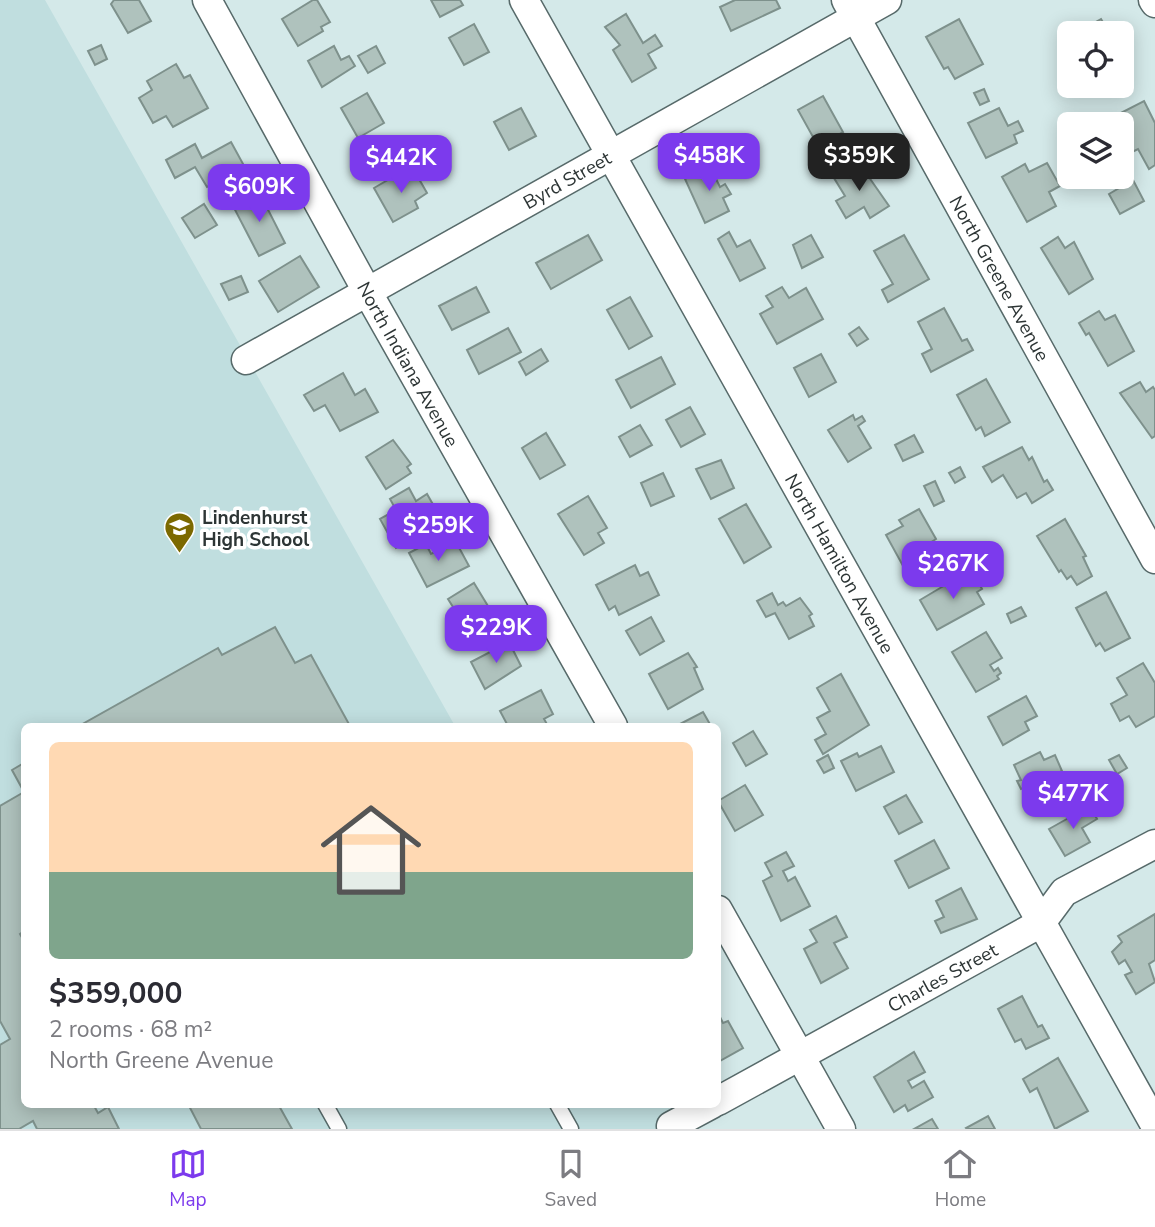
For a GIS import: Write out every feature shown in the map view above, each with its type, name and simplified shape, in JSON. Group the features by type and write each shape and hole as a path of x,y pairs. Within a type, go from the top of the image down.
{"street":[{"name":"North Indiana Avenue","path":"207,0 368,293 611,723"},
{"name":"North Hamilton Avenue","path":"524,0 1155,1125"},
{"name":"Byrd Street","path":"246,360 611,155 851,8 887,0"},
{"name":"North Greene Avenue","path":"851,8 1155,559"},
{"name":"Charles Street","path":"721,1099 1041,923 1064,892 1155,844"},
{"path":"721,915 841,1129"},
{"path":"668,1127 704,1108"}],"lane":[{"path":"327,1108 339,1129"},
{"path":"559,1108 571,1129"}],"shaded area":[{"name":"Lindenhurst High School","path":"0,0 45,0 453,723 21,723 21,1108 670,1108 682,1129 0,1129"}],"building":[{"path":"114,0 139,0 151,21 128,33 111,4"},
{"path":"317,0 330,22 321,27 323,31 298,46 282,19"},
{"path":"431,0 460,0 463,5 440,17"},
{"path":"735,0 776,0 780,8 731,31 720,7"},
{"path":"626,14 643,43 655,35 662,46 648,54 656,68 632,82 613,50 620,45 605,27"},
{"path":"959,19 983,64 955,79 948,67 944,69 926,37"},
{"path":"474,24 489,52 464,65 449,38"},
{"path":"101,45 107,59 95,65 88,51"},
{"path":"334,46 341,60 349,56 355,66 322,87 308,61"},
{"path":"376,46 385,63 368,73 358,56"},
{"path":"176,64 184,78 190,75 208,108 173,127 166,116 153,123 139,98 152,90 147,81"},
{"path":"984,89 989,101 980,105 974,93"},
{"path":"367,93 384,123 358,138 341,108"},
{"path":"823,96 843,132 818,146 798,110"},
{"path":"1144,101 1155,123 1155,165 1149,169 1138,149 1134,151 1134,112 1123,112"},
{"path":"521,108 536,136 509,150 494,122"},
{"path":"999,108 1008,126 1018,121 1023,131 1014,135 1017,143 986,158 968,123"},
{"path":"231,142 248,173 235,180 232,174 207,187 195,167 175,178 166,160 195,144 202,158"},
{"path":"716,162 722,173 715,177 720,187 725,184 731,194 723,198 729,211 705,223 685,179"},
{"path":"859,163 889,206 870,218 864,207 846,218 836,201 845,196 834,178"},
{"path":"1047,163 1057,181 1057,188 1049,192 1056,206 1027,222 1002,177 1025,164 1029,172"},
{"path":"415,172 427,193 415,201 418,208 393,222 374,188 400,173 403,179"},
{"path":"1134,182 1144,201 1120,214 1109,194 1118,189 1134,189"},
{"path":"259,192 285,243 259,256 233,206"},
{"path":"204,204 217,225 195,238 182,218"},
{"path":"729,232 737,247 750,240 765,268 740,281 718,239"},
{"path":"588,235 602,260 551,289 536,263"},
{"path":"811,235 823,257 802,268 793,245"},
{"path":"904,235 929,279 888,302 882,290 893,284 874,251"},
{"path":"1058,237 1065,248 1074,242 1093,279 1069,294 1041,248"},
{"path":"300,256 319,287 278,312 259,281"},
{"path":"241,276 248,292 229,300 221,284"},
{"path":"476,287 489,312 452,330 439,306"},
{"path":"782,287 789,298 806,288 823,319 777,344 760,314 773,307 766,296"},
{"path":"630,297 652,336 629,349 607,310"},
{"path":"944,308 962,341 967,339 973,350 931,372 922,354 932,349 918,322"},
{"path":"1099,311 1105,320 1115,315 1134,351 1108,366 1089,333 1086,335 1079,323"},
{"path":"859,327 868,339 857,346 849,334"},
{"path":"508,328 521,352 479,374 467,350"},
{"path":"541,349 548,361 526,375 519,362"},
{"path":"821,354 836,382 809,397 794,368"},
{"path":"661,357 675,384 631,408 616,380"},
{"path":"343,373 355,395 365,389 378,412 340,431 325,405 314,411 304,395"},
{"path":"986,379 1010,422 985,436 981,427 976,430 957,395"},
{"path":"1140,382 1146,392 1153,387 1155,390 1155,436 1152,438 1120,393"},
{"path":"690,407 705,434 681,447 666,420"},
{"path":"853,415 855,420 862,416 865,421 858,426 871,448 848,462 828,430"},
{"path":"640,425 652,445 630,457 619,437"},
{"path":"546,433 565,465 540,479 522,448"},
{"path":"914,435 923,452 903,461 895,445"},
{"path":"393,440 411,464 407,467 411,473 386,489 366,457"},
{"path":"1022,447 1029,460 1032,457 1044,482 1047,480 1053,490 1032,503 1026,493 1017,498 1003,475 992,482 983,467"},
{"path":"721,460 734,488 711,499 696,469"},
{"path":"960,467 965,477 955,483 949,473"},
{"path":"663,473 674,496 651,506 641,483"},
{"path":"935,481 944,501 934,506 924,486"},
{"path":"409,488 416,501 427,494 443,522 396,548 380,519 396,510 390,499"},
{"path":"588,496 607,528 598,533 604,543 584,555 558,514"},
{"path":"746,504 771,547 744,563 719,519"},
{"path":"919,509 936,539 925,546 934,561 908,575 886,535 903,526 899,520"},
{"path":"1065,519 1086,556 1083,557 1092,576 1077,585 1071,576 1067,579 1061,570 1059,572 1037,536"},
{"path":"456,542 469,566 427,587 409,553 426,544 431,554"},
{"path":"635,565 640,576 648,572 659,595 619,615 615,606 609,610 596,585"},
{"path":"974,575 982,589 977,592 984,604 937,630 920,600 957,578 960,583"},
{"path":"474,583 494,616 458,637 450,624 460,618 448,599"},
{"path":"1106,592 1130,638 1105,651 1100,643 1096,646 1076,608"},
{"path":"772,593 778,605 783,602 786,606 800,598 812,614 809,616 814,626 789,639 775,613 766,617 757,601"},
{"path":"1021,607 1026,616 1011,623 1007,614"},
{"path":"651,617 664,641 640,655 626,631"},
{"path":"275,627 295,663 311,655 348,723 84,723 218,648 222,655"},
{"path":"986,632 1002,658 990,665 994,671 998,668 1001,673 997,676 999,679 976,692 952,652"},
{"path":"509,642 521,666 485,689 471,662"},
{"path":"688,653 697,667 694,668 703,689 668,709 649,674"},
{"path":"1143,663 1155,683 1155,716 1136,727 1129,716 1120,721 1111,704 1127,695 1117,678"},
{"path":"841,674 869,725 823,754 815,740 826,734 817,718 830,711 817,688"},
{"path":"541,690 553,714 544,719 546,723 506,723 500,711"},
{"path":"1026,696 1037,716 1025,722 1029,730 1003,745 988,717"},
{"path":"703,712 709,723 682,723"},
{"path":"753,731 767,754 746,766 733,743"},
{"path":"881,746 894,772 856,791 841,761 857,753 859,757"},
{"path":"1040,752 1044,760 1055,755 1062,771 1054,775 1059,785 1033,798 1028,786 1021,789 1017,781 1021,780 1014,765"},
{"path":"828,755 834,768 824,773 817,761"},
{"path":"1119,755 1127,768 1117,774 1109,760"},
{"path":"21,765 21,786 12,770"},
{"path":"745,785 763,815 735,831 721,806 721,799"},
{"path":"21,794 21,1108 95,1108 98,1113 108,1108 119,1129 37,1129 33,1121 19,1129 0,1129 0,1045 10,1039 0,1021 0,806"},
{"path":"906,795 922,822 899,834 884,807"},
{"path":"1090,806 1097,819 1082,828 1090,842 1065,856 1049,829"},
{"path":"934,840 949,868 909,888 895,861"},
{"path":"786,852 794,866 783,871 788,881 795,877 810,906 781,921 763,881 772,876 765,863"},
{"path":"961,888 977,919 941,933 935,921 944,917 936,901"},
{"path":"1155,914 1155,960 1149,964 1155,982 1136,994 1125,975 1132,972 1125,960 1119,964 1112,952 1122,942 1118,936"},
{"path":"836,916 847,937 834,943 848,968 821,983 804,949 817,942 810,930"},
{"path":"1022,996 1038,1027 1042,1025 1049,1038 1026,1049 1021,1039 1015,1042 998,1009"},
{"path":"721,1019 723,1023 728,1021 743,1048 721,1060"},
{"path":"914,1052 925,1072 908,1081 912,1088 924,1081 933,1097 908,1111 905,1105 894,1112 874,1077"},
{"path":"1058,1058 1088,1111 1055,1129 1037,1088 1030,1092 1023,1079"},
{"path":"190,1108 280,1108 292,1129 201,1129"},
{"path":"988,1116 995,1129 966,1128"},
{"path":"932,1119 938,1129 914,1129"}],"place":[{"name":"Lindenhurst High School","path":"179,555"}]}
